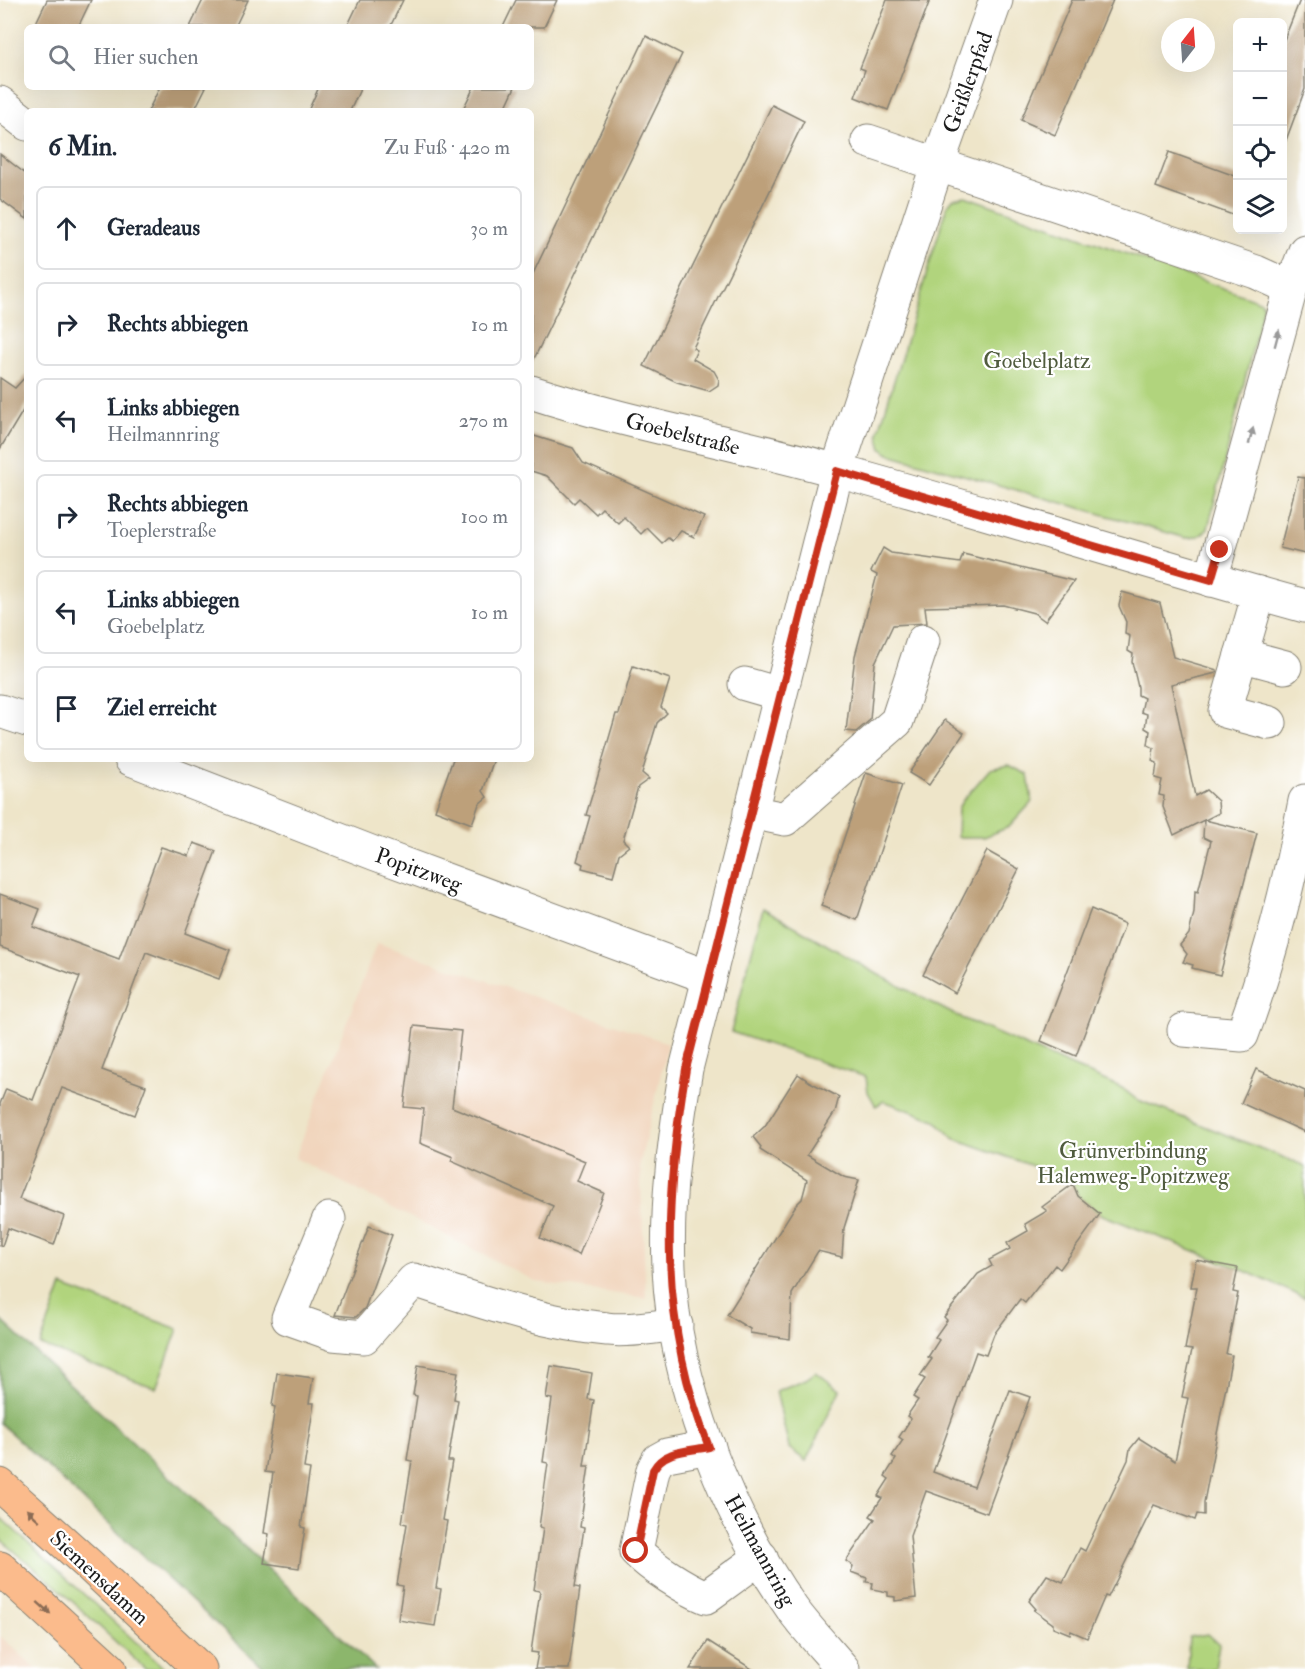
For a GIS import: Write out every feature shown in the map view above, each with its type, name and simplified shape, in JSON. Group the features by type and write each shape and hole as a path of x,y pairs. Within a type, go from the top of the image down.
{"main road":[{"name":"Siemensdamm","path":"0,1485 200,1669"},
{"path":"0,1568 110,1669"}],"street":[{"name":"Geißlerpfad","path":"938,163 996,0"},
{"path":"0,103 24,122"},
{"path":"868,141 1256,272 1291,288"},
{"path":"837,471 938,163"},
{"path":"1211,580 1291,288 1305,250"},
{"name":"Goebelstraße","path":"534,393 586,410 837,471 1305,606"},
{"name":"Heilmannring","path":"837,471 686,1069 673,1149 669,1260 678,1343 696,1412 737,1517 793,1609 843,1669"},
{"path":"1259,593 1225,711 1270,723"},
{"path":"750,812 785,819 897,721 923,641"},
{"path":"1241,655 1284,667"},
{"path":"745,684 780,694"},
{"path":"0,711 24,719"},
{"name":"Popitzweg","path":"139,762 376,854 708,977"},
{"path":"1184,1030 1242,1035 1275,928 1305,801"},
{"path":"329,1220 288,1318 333,1334 364,1337 414,1280 491,1305 553,1321 609,1330 676,1325"},
{"path":"709,1447 667,1455 658,1460 653,1470 636,1551 645,1561 691,1591 706,1597 761,1557"}],"shaded area":[{"path":"377,943 668,1043 640,1163 646,1298 537,1282 295,1158"},
{"path":"0,1636 37,1669 0,1669"}],"green space":[{"name":"Goebelplatz","path":"965,196 1262,302 1263,307 1208,528 1201,535 1186,538 889,454 882,449 878,434 947,206 953,199"},
{"path":"1009,765 1028,775 1032,802 1009,827 984,837 957,837 958,808 963,800 990,769"},
{"name":"Grünverbindung Halemweg-Popitzweg","path":"763,908 879,975 957,1016 1122,1088 1136,1099 1305,1166 1305,1298 1238,1268 1100,1214 1078,1196 1070,1179 953,1138 935,1120 884,1101 876,1106 868,1092 866,1077 731,1032"},
{"path":"62,1286 178,1329 156,1388 40,1345"},
{"path":"0,1319 376,1669 265,1669 0,1423"},
{"path":"816,1372 840,1390 806,1461 789,1448 776,1391 806,1379"},
{"path":"0,1517 165,1669 145,1669 58,1588 0,1539"},
{"path":"1208,1634 1219,1644 1215,1669 1187,1669 1189,1637"}],"building":[{"path":"47,0 91,0 79,24 35,24"},
{"path":"203,0 248,0 236,24 191,24"},
{"path":"360,0 403,0 391,24 348,24"},
{"path":"516,0 557,0 544,27 534,27 534,24 504,24"},
{"path":"887,0 930,0 888,110 855,97 865,70 860,68"},
{"path":"1072,0 1113,0 1055,135 1021,120"},
{"path":"1300,0 1305,0 1305,89 1287,138 1287,72 1287,32"},
{"path":"646,36 682,54 534,359 534,272"},
{"path":"158,90 204,90 196,108 150,108"},
{"path":"318,90 360,90 351,108 309,108"},
{"path":"472,90 514,90 505,108 464,108"},
{"path":"772,105 804,121 693,348 697,350 693,359 714,371 719,380 718,385 709,391 677,382 644,366"},
{"path":"1169,152 1233,175 1233,215 1156,187"},
{"path":"0,154 24,173 24,217 0,199"},
{"path":"0,378 15,388 24,378 24,409 0,449"},
{"path":"534,436 573,448 583,463 704,517 694,537 681,531 672,541 668,538 662,543 647,528 641,534 624,517 618,523 602,508 596,514 579,498 574,503 547,476 534,472"},
{"path":"1298,477 1305,478 1305,554 1280,548"},
{"path":"883,548 891,553 960,563 963,554 1074,581 1045,621 1034,613 1003,605 925,607 927,623 893,625 875,663 870,720 856,732 846,731 855,656 877,575 871,572"},
{"path":"1122,592 1160,603 1173,657 1217,670 1216,673 1171,684 1195,796 1206,790 1218,801 1219,813 1205,820 1257,833 1220,975 1192,968 1193,965 1183,962 1187,954 1180,945 1189,934 1194,913 1195,891 1198,892 1211,841 1203,837 1204,820 1174,835 1163,807 1164,796 1159,795 1162,780 1155,778 1157,763 1152,761 1154,748 1148,745 1150,731 1145,728 1147,714 1141,712 1144,698 1138,695 1132,662 1133,654 1128,651 1130,636 1125,634 1126,622 1119,606"},
{"path":"633,666 670,679 661,707 667,713 657,723 642,773 649,779 638,787 623,840 629,846 619,854 613,876 582,868 583,864 577,861 590,816 586,815"},
{"path":"945,720 964,733 929,785 909,773"},
{"path":"452,762 493,762 483,791 487,797 479,804 472,824 435,810"},
{"path":"866,773 902,785 857,920 821,906"},
{"path":"194,843 216,851 185,933 230,950 219,979 146,952 102,1070 146,1086 135,1115 62,1088 19,1199 64,1216 54,1245 8,1228 2,1246 0,1245 0,1104 6,1089 33,1100 80,977 0,947 0,894 40,909 33,927 119,959 161,847 189,856"},
{"path":"987,851 1019,869 955,993 923,975"},
{"path":"1091,909 1125,924 1076,1056 1041,1041"},
{"path":"414,1026 461,1031 452,1107 585,1161 577,1181 604,1193 579,1255 540,1238 553,1206 451,1161 453,1157 420,1143 424,1109 404,1107"},
{"path":"1256,1069 1305,1091 1305,1132 1241,1103"},
{"path":"798,1074 839,1097 835,1112 807,1155 844,1177 859,1180 844,1228 842,1257 818,1251 792,1294 790,1339 750,1333 750,1329 727,1315 802,1199 807,1180 760,1150 761,1147 753,1137 765,1126"},
{"path":"1073,1184 1078,1196 1100,1214 1060,1269 1055,1265 1025,1303 1020,1299 994,1334 986,1355 976,1352 933,1472 974,1487 1010,1390 1030,1397 987,1513 926,1491 910,1536 916,1598 895,1601 895,1597 888,1596 888,1592 872,1589 873,1583 866,1582 867,1578 851,1572 853,1566 846,1561 875,1519 870,1516 882,1498 878,1496 889,1479 885,1476 896,1459 892,1456 903,1440 899,1437 911,1419 907,1416 918,1400 913,1397 925,1379 920,1376 932,1359 928,1357 939,1340 935,1337 947,1320 944,1317 978,1274 992,1266 989,1260 1010,1249 1007,1243 1028,1231 1025,1224 1047,1211 1042,1207"},
{"path":"369,1226 392,1235 365,1308 356,1317 335,1315"},
{"path":"1196,1260 1238,1268 1233,1292 1238,1293 1226,1354 1232,1355 1204,1502 1204,1515 1197,1514 1195,1520 1154,1505 1108,1597 1105,1596 1087,1638 1071,1631 1070,1634 1053,1627 1053,1624 1034,1610 1036,1609 1029,1601 1047,1575 1063,1582 1080,1548 1085,1551 1128,1460 1130,1449 1139,1438 1175,1461 1188,1398 1182,1397 1192,1350 1185,1349 1197,1287 1191,1287"},
{"path":"418,1365 458,1372 454,1399 458,1400 448,1461 452,1461 442,1520 447,1521 436,1588 441,1589 435,1626 398,1620 403,1586 397,1585 407,1524 402,1523 412,1461 407,1460 417,1396 413,1395"},
{"path":"551,1366 592,1373 588,1399 594,1400 584,1466 589,1466 580,1527 584,1528 575,1587 580,1588 569,1669 535,1669 538,1653 531,1652 540,1591 534,1590 543,1528 539,1527 548,1463 543,1462 552,1399 546,1398"},
{"path":"277,1373 313,1378 309,1403 314,1403 304,1468 310,1469 301,1527 305,1528 299,1568 264,1563 269,1534 264,1533 273,1473 265,1472 275,1407 272,1406"},
{"path":"708,1641 752,1669 690,1669"}],"route":[{"path":"636,1551 653,1470 658,1460 667,1455 709,1447 699,1423 678,1343 669,1269 669,1214 673,1149 686,1069 837,471 1211,580 1220,550"}]}
